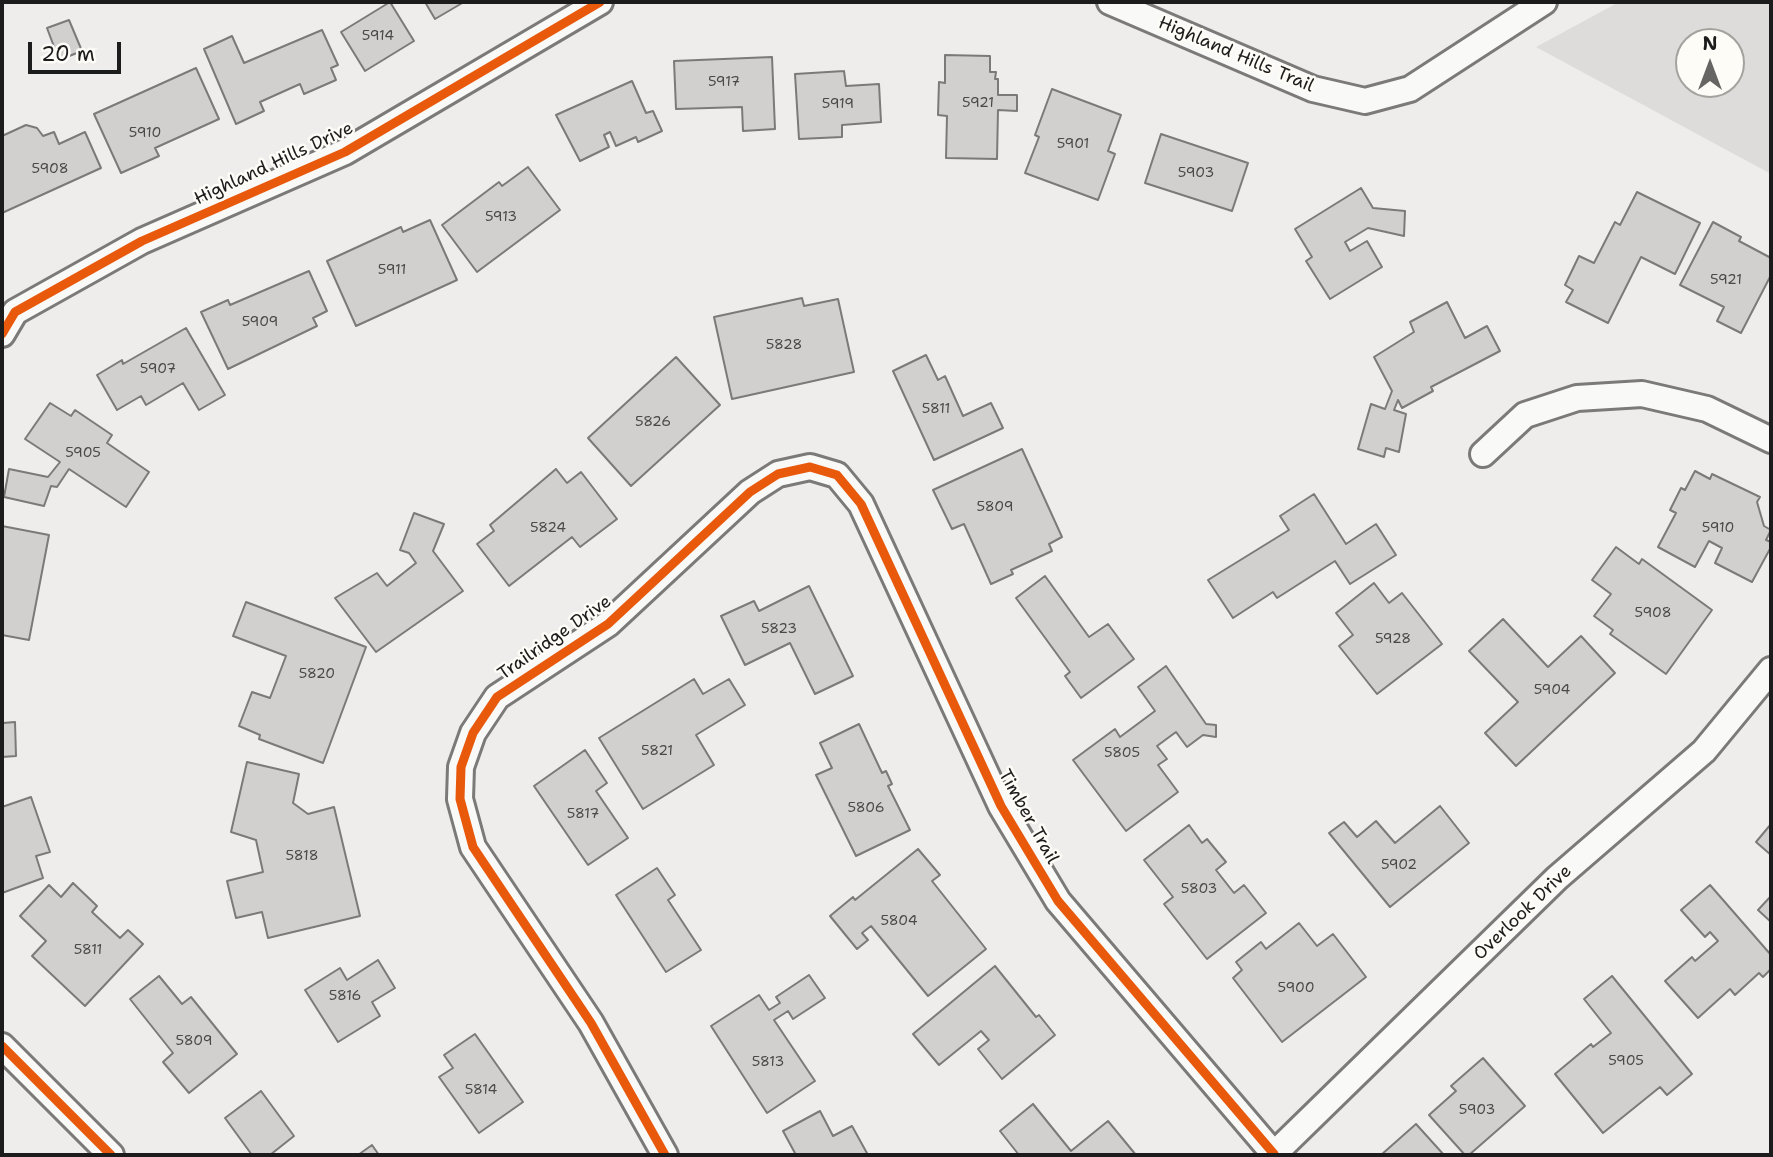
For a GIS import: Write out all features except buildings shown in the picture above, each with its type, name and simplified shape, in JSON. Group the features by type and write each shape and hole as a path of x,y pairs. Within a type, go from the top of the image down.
{"street":[{"name":"Highland Hills Drive","path":"2,334 8,311 142,241 345,152 600,2"},
{"name":"Highland Hills Trail","path":"1110,2 1313,89 1365,101 1410,89 1544,2"},
{"path":"1483,454 1525,415 1577,398 1642,394 1707,409 1771,440"},
{"name":"Timber Trail","path":"810,467 837,475 861,505 1001,806 1058,901 1274,1155"},
{"name":"Trailridge Drive","path":"665,1155 591,1023 473,847 460,799 461,767 473,733 497,697 608,624 750,492 778,474 810,467"},
{"name":"Overlook Drive","path":"1274,1155 1557,878 1704,751 1771,670"},
{"path":"2,1046 111,1155"}],"shaded area":[{"path":"1619,2 1771,2 1771,174 1536,47"}],"cycle path":[{"path":"2,334 15,312 142,241 345,152 600,2"},
{"path":"665,1155 591,1023 473,847 460,799 461,767 473,733 497,697 608,624 750,492 778,474 810,467 837,475 861,504 1001,806 1058,901 1274,1154"},
{"path":"2,1046 111,1155"}]}
